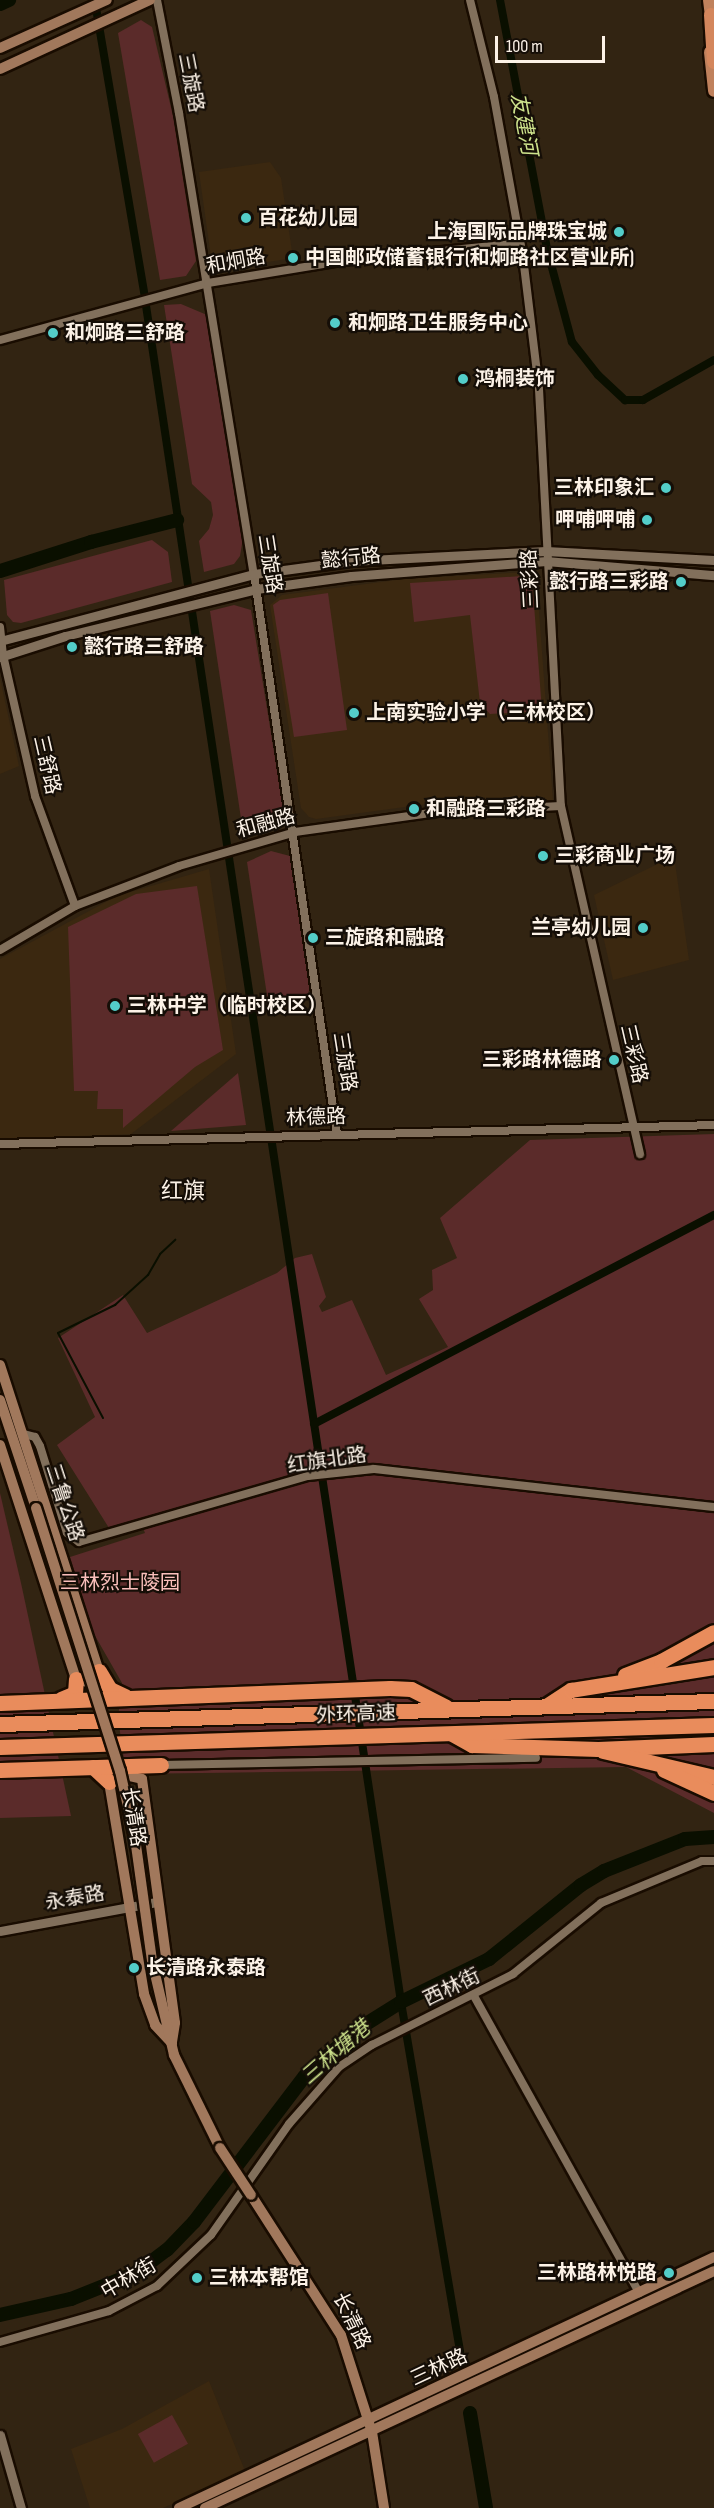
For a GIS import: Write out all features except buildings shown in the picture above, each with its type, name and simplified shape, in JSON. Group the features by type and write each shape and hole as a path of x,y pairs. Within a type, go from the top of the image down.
{"highway":[{"path":"711,15 714,62"},
{"path":"596,1686 661,1661 714,1632"},
{"path":"661,1661 677,1661 714,1642"},
{"path":"546,1706 571,1690 714,1667"},
{"path":"99,1671 110,1689 128,1697"},
{"path":"58,1699 75,1693 76,1679"},
{"path":"0,1703 58,1699 411,1689 448,1709"},
{"name":"外环高速","path":"0,1724 714,1701"},
{"name":"外环高速","path":"0,1748 714,1725"},
{"path":"449,1733 472,1745 598,1749 714,1744"},
{"path":"598,1749 657,1764 714,1793"},
{"path":"657,1764 668,1763 714,1777"},
{"path":"0,1770 161,1766"},
{"path":"93,1767 100,1770 109,1782"}],"main road":[{"path":"0,48 107,0"},
{"path":"0,69 150,0"},
{"path":"709,0 714,33"},
{"path":"711,15 710,63 714,91"},
{"name":"三鲁公路","path":"0,1365 99,1671"},
{"name":"三鲁公路","path":"0,1400 120,1771 135,1838 152,1961"},
{"name":"三鲁公路","path":"0,1445 76,1679"},
{"path":"76,1679 91,1683 99,1671"},
{"path":"142,1779 150,1769 161,1766"},
{"name":"长清路","path":"124,1775 142,1779 175,2024 171,2043 154,2025 144,1994 109,1782 124,1775"},
{"name":"长清路","path":"152,1961 171,2043 183,2074 220,2148 247,2194 333,2318 352,2366 372,2432 384,2508"},
{"name":"三林路","path":"205,2508 372,2432 454,2388 475,2371 714,2257"},
{"name":"三林路","path":"179,2508 368,2420 454,2388 476,2383 714,2271"}],"street":[{"name":"三旋路","path":"157,0 208,283 295,832 337,1134"},
{"name":"三彩路","path":"470,0 494,97 520,243 539,388 546,561 561,806 640,1154"},
{"name":"和炯路","path":"0,340 208,283 341,261 520,243"},
{"name":"懿行路","path":"1,641 160,597 254,574 350,561 546,551 714,560"},
{"name":"懿行路","path":"1,656 163,611 256,589 351,576 546,561 714,575"},
{"name":"三舒路","path":"0,627 1,656 35,796 75,906"},
{"name":"和融路","path":"0,950 75,906 212,856 295,832 438,812 561,806"},
{"name":"林德路","path":"0,1144 633,1124 714,1125"},
{"name":"红旗北路","path":"24,1434 35,1437 40,1446 67,1533 79,1542 308,1476 374,1469 714,1507"},
{"path":"161,1766 536,1758"},
{"name":"西林街","path":"247,2194 266,2155 324,2081 355,2055 391,2035 474,1996 528,1963 601,1902 702,1861 714,1861"},
{"name":"永泰路","path":"0,1931 157,1902"},
{"path":"474,1996 639,2293"},
{"name":"中林街","path":"0,2342 109,2311 144,2294 197,2250 247,2194"},
{"path":"0,2435 21,2508"}],"shaded area":[{"name":"百花幼儿园","path":"270,162 281,178 293,258 225,269 212,264 199,172"},
{"path":"527,572 537,584 553,801 434,803 316,819 309,817 301,808 270,605 282,595 404,579"},
{"path":"0,678 19,766 0,774"},
{"name":"兰亭幼儿园","path":"674,856 689,960 613,980 594,895"},
{"name":"三林中学（临时校区）","path":"209,869 236,1054 131,1134 0,1139 0,959 117,896"},
{"path":"209,2381 245,2471 163,2508 90,2508 71,2449 122,2429"}],"green space":[{"path":"141,20 152,27 173,116 196,261 186,276 160,280 118,33"},
{"path":"181,304 207,315 243,538 240,556 234,564 204,572 199,541 209,529 213,515 211,502 192,484 164,305"},
{"path":"152,540 168,552 172,582 21,623 13,622 7,615 4,580"},
{"path":"522,576 533,591 542,711 490,714 480,703 470,615 414,622 410,583"},
{"path":"328,593 347,730 294,737 273,605 280,600"},
{"path":"234,605 251,610 283,807 274,823 243,832 210,611"},
{"path":"271,851 290,856 310,988 306,998 268,1002 247,862"},
{"path":"197,886 223,1050 195,1067 123,1128 123,1109 97,1109 98,1091 74,1091 68,927 136,894"},
{"path":"238,1073 246,1125 171,1131"},
{"name":"三林烈士陵园","path":"714,1134 714,1813 626,1767 126,1774 118,1718 122,1683 94,1634 70,1557 145,1533 140,1520 109,1528 57,1445 95,1417 58,1338 123,1295 147,1333 277,1273 295,1258 312,1254 326,1297 319,1306 322,1312 352,1300 386,1375 448,1347 419,1299 433,1290 432,1270 457,1258 440,1218 530,1140"},
{"path":"0,1493 21,1583 71,1816 0,1818"},
{"path":"172,2415 188,2444 154,2463 138,2434"}],"waterway":[{"path":"0,4 9,0"},
{"name":"友建河","path":"500,0 547,249 572,342 598,375 625,400 643,400 714,360"},
{"path":"95,2 145,299 401,2002 460,2351"},
{"path":"0,571 91,542 177,520"},
{"path":"314,1424 714,1215"},
{"path":"103,1418 58,1333 115,1305 148,1275 160,1254 175,1240"},
{"name":"三林塘港","path":"0,2315 71,2299 136,2273 167,2250 194,2222 305,2076 358,2029 401,2002 489,1959 581,1885 604,1871 685,1839 714,1837"},
{"path":"470,2413 486,2508"}],"place":[{"name":"百花幼儿园","path":"246,218"},
{"name":"上海国际品牌珠宝城","path":"619,232"},
{"name":"中国邮政储蓄银行(和炯路社区营业所)","path":"293,258"},
{"name":"和炯路卫生服务中心","path":"335,323"},
{"name":"和炯路三舒路","path":"53,333"},
{"name":"鸿桐装饰","path":"463,379"},
{"name":"三林印象汇","path":"666,488"},
{"name":"呷哺呷哺","path":"647,520"},
{"name":"懿行路三彩路","path":"681,582"},
{"name":"懿行路三舒路","path":"72,647"},
{"name":"上南实验小学（三林校区）","path":"354,713"},
{"name":"和融路三彩路","path":"414,809"},
{"name":"三彩商业广场","path":"543,856"},
{"name":"兰亭幼儿园","path":"643,928"},
{"name":"三旋路和融路","path":"313,938"},
{"name":"三林中学（临时校区）","path":"115,1006"},
{"name":"三彩路林德路","path":"614,1060"},
{"name":"长清路永泰路","path":"134,1968"},
{"name":"三林路林悦路","path":"669,2273"},
{"name":"三林本帮馆","path":"197,2278"}],"district":[{"name":"红旗","path":"183,1192"}]}
